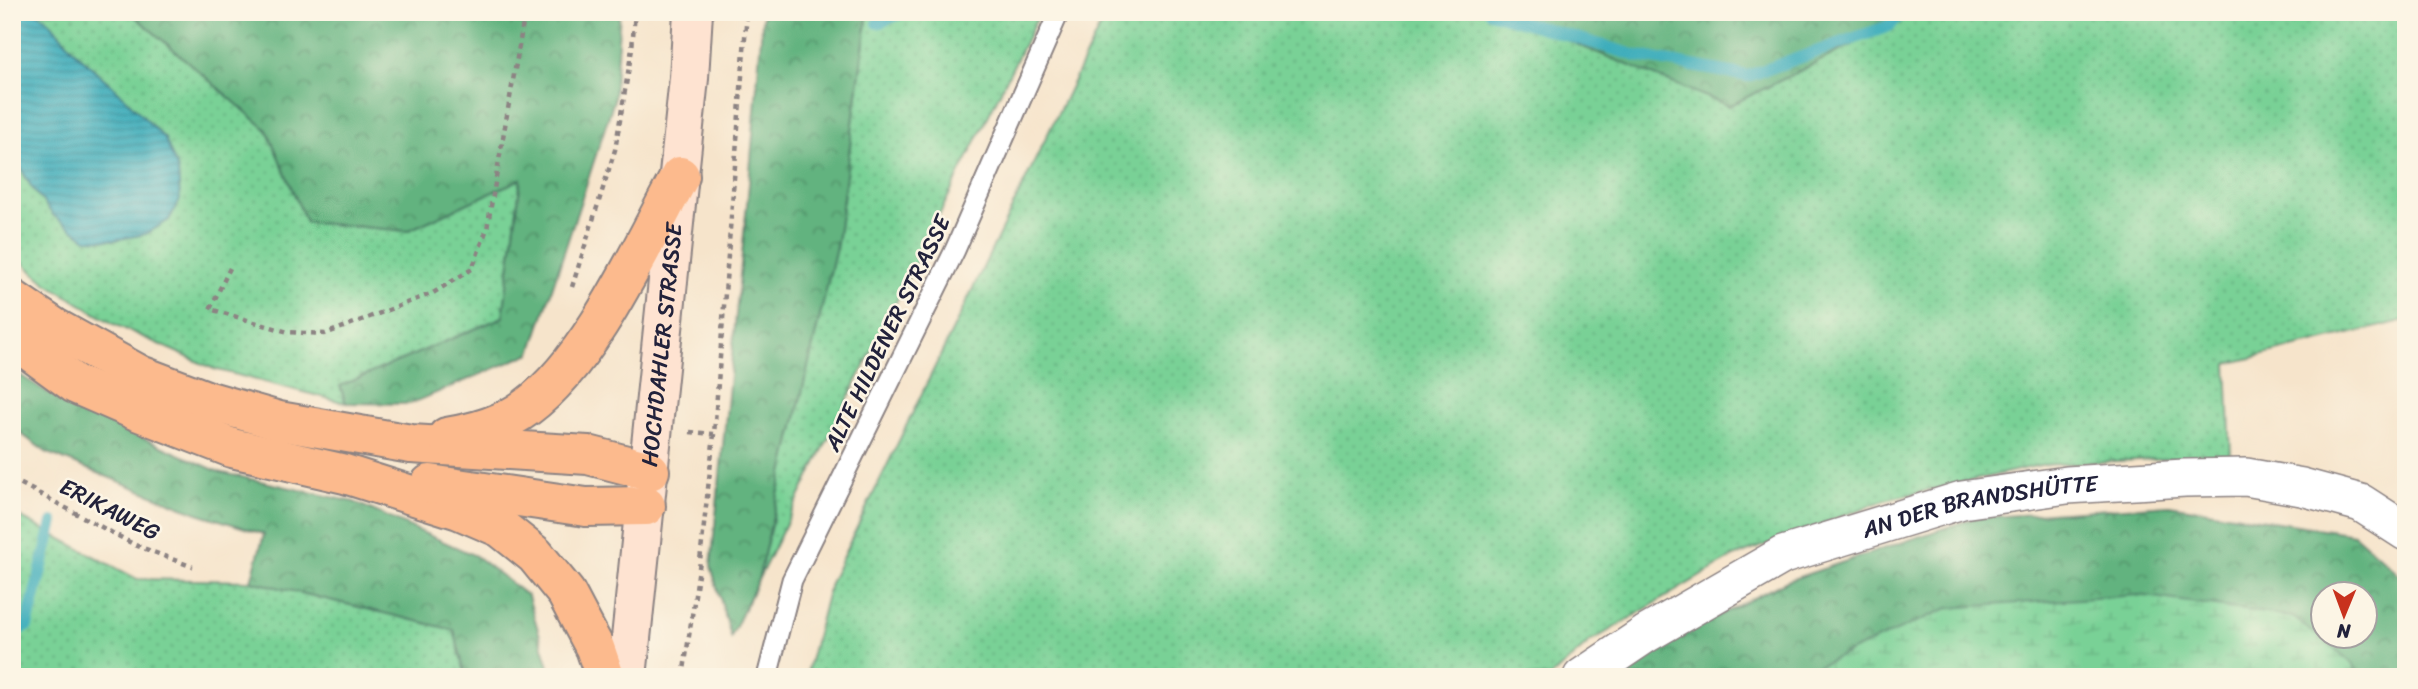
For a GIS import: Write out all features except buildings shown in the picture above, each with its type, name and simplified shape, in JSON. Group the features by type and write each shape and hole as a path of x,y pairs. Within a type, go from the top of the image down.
{"highway":[{"path":"411,444 482,431 526,408 565,372 603,316 680,176"},
{"path":"12,299 55,328 141,375 206,400 279,421 411,444 587,455 648,489"},
{"path":"12,338 75,384 136,411 232,448 345,474 459,510 501,528 535,555 566,593 595,648 605,677"},
{"path":"345,474 477,489 586,507 648,489"}],"main road":[{"name":"HOCHDAHLER STRASSE","path":"627,677 680,176 694,12"}],"street":[{"name":"AN DER BRANDSHÜTTE","path":"1582,677 1646,634 1783,555 1962,500 2067,485 2246,477 2301,487 2361,503 2406,532"}],"lane":[{"name":"ALTE HILDENER STRASSE","path":"767,677 792,580 955,250 1059,12"}],"path":[{"path":"230,268 210,309 288,332 325,334 433,293 472,269 487,229 525,12"},
{"path":"683,677 700,562 714,433 747,12"},
{"name":"ERIKAWEG","path":"12,479 135,545 193,567"}],"green space":[{"path":"36,12 130,12 267,130 307,222 407,231 521,178 503,317 340,386 346,403 214,369 112,323 46,283 12,254 12,153 31,186 54,216 165,139"},
{"path":"130,12 620,12 614,100 531,353 410,404 346,403 340,386 503,317 521,179 407,231 306,222 267,130"},
{"path":"763,12 868,12 837,243 758,580 731,637 711,566 749,184"},
{"path":"868,12 1040,12 758,580 837,243"},
{"path":"1107,12 1497,12 1729,106 1918,12 2400,12 2406,17 2406,320 2227,364 2231,455 2041,465 1885,500 1731,558 1590,642 1550,677 806,677 830,583"},
{"path":"1497,12 1918,12 1729,106"},
{"path":"12,370 63,402 219,472 354,502 476,556 528,596 552,677 466,677 454,630 251,581 264,534 197,513 46,452 12,427"},
{"path":"2169,505 2354,534 2406,580 2406,677 2359,677 2351,662 1844,655 1793,677 1610,677 1634,658 1787,581 1975,518"},
{"path":"12,513 137,579 251,581 455,630 466,677 12,677"},
{"path":"2139,595 2293,617 2310,630 2310,650 2336,650 2351,662 2359,677 1793,677 1948,608"}],"water":[{"path":"12,12 36,12 47,19 76,53 165,139 178,170 180,199 169,220 146,234 114,240 86,239 54,216 31,186 12,153"}],"waterway":[{"path":"878,23 904,12"},
{"path":"1490,12 1637,56 1748,76 1889,26 1903,12"},
{"path":"12,632 27,626 53,522"}]}
